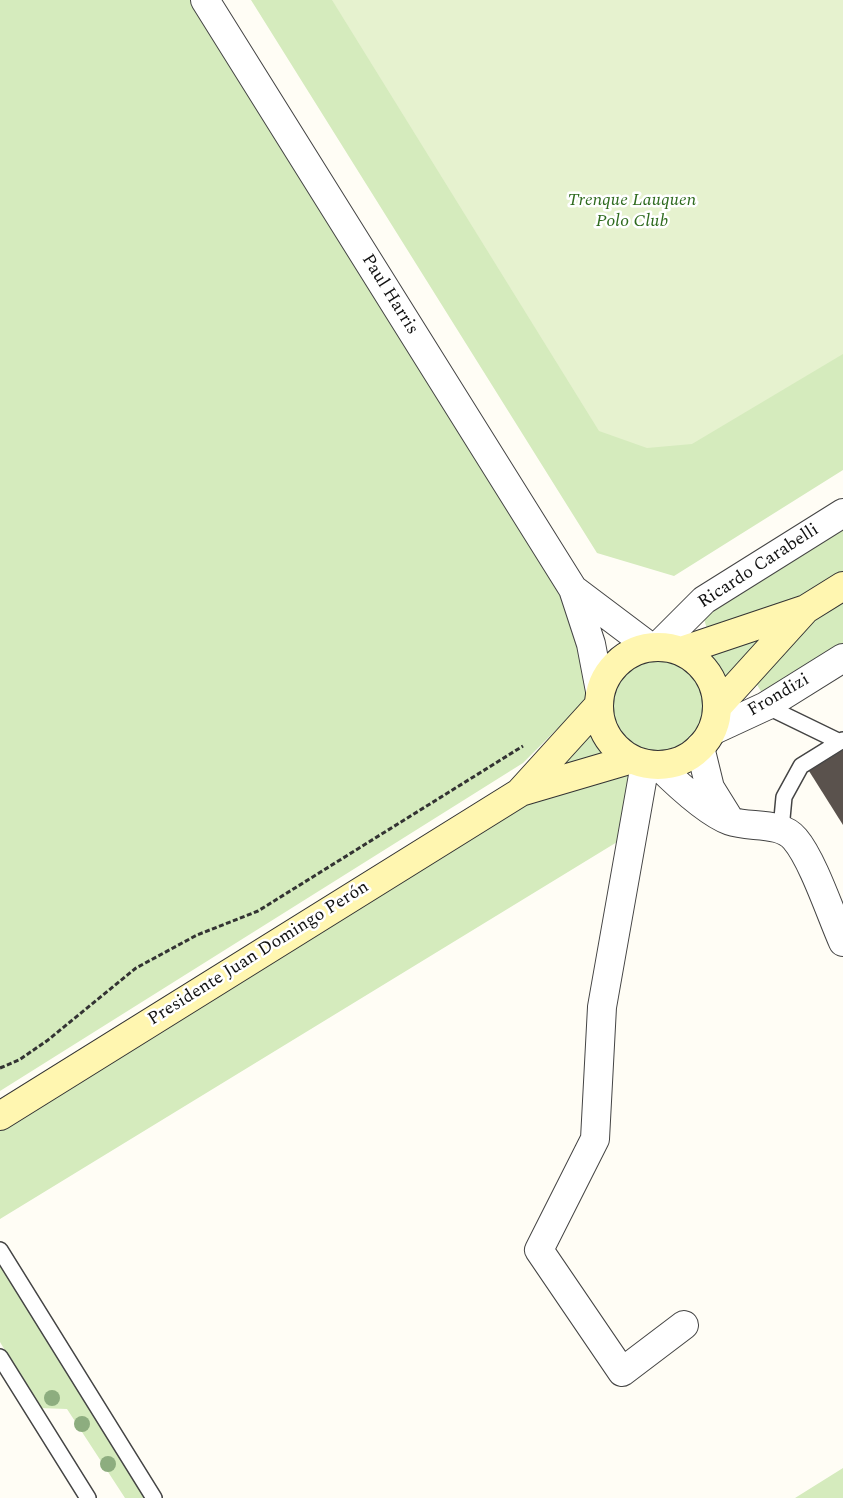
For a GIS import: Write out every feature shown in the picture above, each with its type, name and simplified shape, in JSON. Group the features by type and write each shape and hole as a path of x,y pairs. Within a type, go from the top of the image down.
{"main road":[{"path":"806,609 688,757 674,763 645,763 618,750 607,738 600,722 599,698 607,674 618,661 633,652 663,648 806,609 843,586"},
{"path":"663,648 696,660 708,673 715,689 710,728"},
{"name":"Presidente Juan Domingo Perón","path":"0,1116 519,793 599,698"},
{"name":"Presidente Juan Domingo Perón","path":"519,793 645,763"}],"street":[{"name":"Paul Harris","path":"205,0 573,589 591,644 599,698"},
{"name":"Ricardo Carabelli","path":"663,648 704,600 843,513"},
{"name":"Paul Harris","path":"573,589 663,648"},
{"name":"Frondizi","path":"710,728 766,706 843,658"},
{"path":"710,728 710,788 730,821"},
{"path":"684,1325 622,1372 539,1250 595,1138 602,1007 645,763 687,794 730,821 781,829 795,838 810,866 843,942"}],"lane":[{"path":"766,706 842,741"},
{"path":"781,829 784,797 801,766 842,741"},
{"path":"0,1250 154,1498"},
{"path":"0,1357 88,1498"}],"path":[{"path":"0,1068 20,1060 48,1040 136,968 197,935 258,911 531,741"}],"green space":[{"path":"0,0 192,0 568,599 589,681 587,699 523,763 0,1091"},
{"name":"Trenque Lauquen Polo Club","path":"251,0 843,0 843,470 674,576 597,553"},
{"name":"Trenque Lauquen Polo Club","path":"332,0 843,0 843,354 692,444 647,448 599,431"},
{"path":"843,523 843,571 801,597 707,629 704,619 710,606"},
{"path":"843,600 843,650 765,698 756,683 814,618"},
{"path":"765,637 725,680 710,655"},
{"path":"658,659 676,663 691,673 701,688 705,706 701,724 691,739 676,749 658,753 640,749 625,739 615,724 611,706 615,688 625,673 640,663"},
{"path":"591,732 597,745 607,755 558,767"},
{"path":"634,773 622,839 0,1219 0,1131 531,800"},
{"path":"0,1261 148,1498 125,1498 67,1409 39,1408 0,1342"},
{"path":"843,1468 843,1498 795,1498"}],"building":[{"path":"843,750 843,825 809,771"}]}
